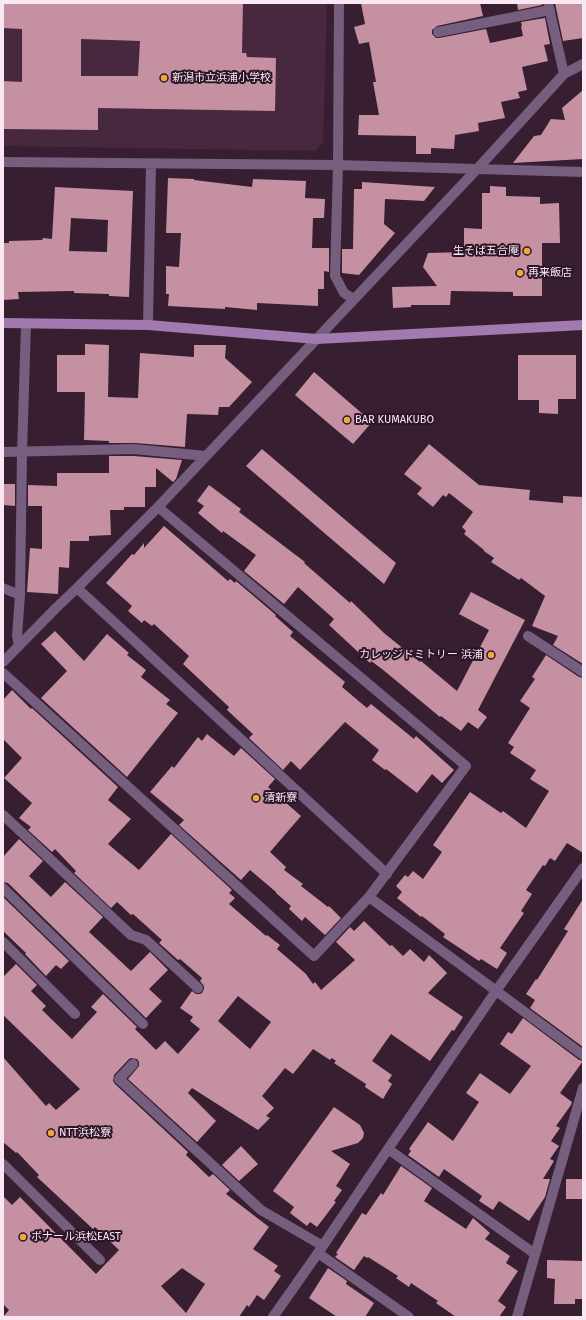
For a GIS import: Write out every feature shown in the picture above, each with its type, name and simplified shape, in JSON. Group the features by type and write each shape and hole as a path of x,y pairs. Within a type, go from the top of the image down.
{"street":[{"path":"339,3 338,165 335,276 344,293 354,299"},
{"path":"438,32 549,6 564,74"},
{"path":"3,662 158,507 478,168 564,74 583,64"},
{"path":"3,162 338,165 583,172"},
{"path":"148,325 151,164"},
{"path":"3,323 148,325 317,339 583,325"},
{"path":"19,646 17,636 20,594 26,324"},
{"path":"3,452 22,453 134,449 206,456"},
{"path":"3,672 314,956 369,897 466,766 158,507"},
{"path":"3,588 20,594"},
{"path":"77,588 386,874"},
{"path":"528,636 583,672"},
{"path":"3,815 131,934 146,940 198,988"},
{"path":"273,1317 321,1250 496,991 583,868"},
{"path":"3,888 143,1024"},
{"path":"369,897 583,1055"},
{"path":"3,942 75,1014"},
{"path":"133,1064 119,1079 261,1210 321,1250 410,1317"},
{"path":"517,1317 583,1088"},
{"path":"388,1149 535,1254"},
{"path":"3,1164 100,1260"}],"shaded area":[{"name":"新潟市立浜浦小学校","path":"3,3 327,3 323,143 315,151 3,146"}],"building":[{"path":"3,3 243,3 242,53 246,53 247,57 276,58 275,111 98,108 98,130 3,129 3,81 22,82 22,29 3,28","holes":["81,39 140,41 138,76 81,76"]},
{"path":"361,3 480,3 483,16 437,26 432,30 432,34 436,38 439,38 486,29 490,43 523,36 521,22 545,18 550,44 544,45 548,61 522,67 527,90 518,92 520,98 501,102 505,118 478,123 479,131 455,135 454,149 431,148 431,154 416,154 416,136 358,135 359,115 379,115 373,82 376,82 369,42 359,44 354,27 365,24"},
{"path":"517,3 542,3 542,5 518,10"},
{"path":"555,3 583,3 583,38 563,41"},
{"path":"583,90 583,159 513,163 534,136 541,135 551,119 565,120 562,108"},
{"path":"168,178 194,179 252,187 253,179 306,181 305,198 325,199 324,218 313,218 312,248 329,248 329,272 324,271 324,289 318,289 318,306 257,303 257,310 225,307 225,309 168,306 169,294 166,294 166,266 179,267 181,233 166,233"},
{"path":"362,182 435,187 424,201 385,199 384,224 395,233 359,275 342,273 342,249 353,249 354,189 362,189"},
{"path":"490,186 506,187 506,196 540,197 540,204 559,203 560,243 542,243 542,296 513,296 513,292 451,291 450,305 411,305 411,307 393,308 392,287 437,286 423,267 428,253 464,252 464,228 482,229 482,193 490,193"},
{"path":"55,187 133,191 129,297 109,296 109,294 74,293 74,291 18,292 19,299 3,300 3,243 9,243 9,241 42,240 43,238 52,239","holes":["71,218 108,220 107,252 69,251"]},
{"path":"85,344 109,345 108,397 138,398 140,353 194,357 194,345 226,345 225,358 252,382 229,407 219,407 218,415 187,414 185,447 135,443 109,443 109,441 84,440 85,392 57,392 57,355 85,355"},
{"path":"518,355 576,355 576,399 558,399 558,414 539,413 539,400 518,400"},
{"path":"314,372 372,422 353,444 295,395"},
{"path":"429,444 479,485 530,490 529,500 563,503 563,496 583,497 583,664 553,645 558,636 532,626 545,596 521,578 519,580 491,562 494,558 464,534 466,531 462,527 473,512 449,493 446,497 443,495 433,507 417,494 422,488 404,474"},
{"path":"262,449 396,563 384,584 246,466"},
{"path":"109,456 134,456 182,460 176,479 173,482 156,468 156,487 145,487 145,507 124,507 124,510 110,510 111,535 89,536 89,541 70,541 69,568 59,567 58,594 27,592 30,548 42,549 42,506 28,506 28,485 57,486 57,473 109,473"},
{"path":"3,484 15,484 15,506 3,505"},
{"path":"209,485 241,509 239,512 305,562 304,563 350,603 351,601 384,633 457,691 489,630 459,614 471,592 525,620 478,710 487,717 478,729 468,722 461,731 441,716 440,717 382,669 371,661 370,663 329,625 334,619 298,587 284,604 244,571 256,555 223,531 222,533 198,513 204,506 197,501"},
{"path":"164,526 228,581 230,579 235,583 236,581 276,615 275,616 293,632 290,636 345,682 342,687 367,708 371,704 414,739 416,736 454,770 442,783 432,774 417,793 372,760 379,750 345,722 300,770 291,761 283,770 249,738 253,734 227,710 229,707 183,664 189,656 154,624 152,626 144,620 142,623 128,611 132,606 106,583 132,554 134,555 144,543 144,548"},
{"path":"55,631 84,661 107,634 129,653 127,655 146,670 141,677 170,700 166,704 178,713 127,777 41,698 67,671 41,644"},
{"path":"546,655 579,677 583,678 583,853 567,843 555,861 550,858 545,866 543,865 526,890 532,894 521,911 524,913 500,948 507,953 497,969 481,959 479,961 443,937 445,934 397,898 402,892 396,886 405,875 408,877 413,871 423,879 442,852 433,845 470,792 501,813 503,811 526,828 549,791 530,779 536,770 510,753 514,747 508,743 530,708 520,701 535,679 532,677"},
{"path":"12,690 118,787 108,800 131,819 108,844 139,870 171,834 232,890 229,893 235,898 229,904 266,936 267,935 280,945 277,949 306,974 313,984 315,982 321,990 355,960 336,942 350,927 354,931 364,921 390,946 392,945 403,956 410,949 424,962 429,955 447,973 428,993 463,1017 454,1031 452,1030 430,1061 391,1034 372,1061 392,1075 388,1081 392,1084 383,1099 365,1087 366,1084 334,1063 336,1061 332,1058 330,1060 313,1049 293,1074 285,1068 262,1096 274,1108 266,1116 270,1118 258,1130 192,1088 188,1093 216,1121 197,1142 128,1079 139,1066 137,1059 129,1059 114,1075 113,1081 115,1084 188,1152 186,1155 209,1177 213,1174 230,1190 226,1194 269,1227 253,1249 278,1266 274,1271 281,1276 264,1300 257,1295 249,1307 247,1305 239,1317 3,1317 9,1310 3,1304 3,1196 12,1205 20,1197 96,1274 119,1250 95,1227 93,1229 37,1177 39,1175 17,1152 16,1153 3,1142 3,1057 46,1106 49,1103 56,1110 80,1089 3,1015 3,977 16,964 37,985 31,991 46,1006 42,1010 72,1039 97,1012 91,1007 103,994 137,1027 135,1029 156,1050 165,1041 178,1054 200,1029 190,1021 193,1017 180,1008 192,991 196,994 200,994 204,989 204,986 200,981 202,978 159,943 162,940 117,902 111,908 74,873 76,871 55,849 52,852 28,830 31,827 19,818 32,803 4,778 22,758 3,739 3,700","holes":["238,996 271,1022 250,1049 218,1021","182,1268 205,1284 186,1313 161,1286"]},
{"path":"207,734 234,756 241,748 275,779 268,787 301,816 270,852 286,867 284,870 303,884 301,886 328,907 329,906 341,918 325,935 305,917 302,921 289,909 291,906 250,870 241,880 179,825 184,820 150,792 172,766 174,768 198,737 202,741"},
{"path":"19,839 43,861 29,876 51,897 65,882 103,917 89,932 131,971 150,952 168,970 149,989 162,1001 146,1018 8,883 3,882 3,857"},
{"path":"3,897 69,961 61,969 56,965 46,976 25,954 26,953 3,931"},
{"path":"583,899 583,1047 530,1008 535,1000 526,994 536,979 537,980 568,931 564,929"},
{"path":"523,1018 579,1060 583,1061 560,1093 572,1102 556,1126 560,1128 551,1141 559,1146 550,1159 554,1161 543,1179 550,1179 545,1197 529,1221 499,1201 493,1210 479,1201 482,1196 444,1169 439,1177 408,1155 411,1151 409,1149 428,1122 453,1141 479,1102 466,1093 480,1073 510,1094 531,1066 500,1044 508,1032 512,1034"},
{"path":"334,1107 360,1125 364,1133 363,1138 358,1143 331,1151 350,1164 336,1186 342,1190 334,1201 336,1202 317,1227 310,1222 307,1226 290,1213 294,1207 273,1191"},
{"path":"241,1146 258,1164 239,1181 222,1165"},
{"path":"401,1166 432,1188 424,1201 466,1229 473,1218 490,1233 485,1239 510,1256 506,1263 518,1271 498,1301 506,1307 499,1317 456,1317 436,1303 438,1301 411,1283 409,1287 396,1278 398,1276 368,1257 367,1258 364,1256 354,1270 335,1257 338,1254 336,1253 362,1213 366,1215 381,1193 383,1195"},
{"path":"566,1179 583,1179 583,1199 566,1199"},
{"path":"547,1260 583,1261 583,1299 575,1299 575,1304 554,1304 555,1279 547,1278"},
{"path":"328,1268 347,1281 346,1284 374,1303 365,1317 337,1317 309,1298"}],"place":[{"name":"新潟市立浜浦小学校","path":"164,78"},
{"name":"生そば五合庵","path":"527,251"},
{"name":"再来飯店","path":"520,273"},
{"name":"BAR KUMAKUBO","path":"347,420"},
{"name":"カレッジドミトリー 浜浦","path":"491,655"},
{"name":"清新寮","path":"256,798"},
{"name":"NTT浜松寮","path":"51,1133"},
{"name":"ボナール浜松EAST","path":"23,1237"}]}
